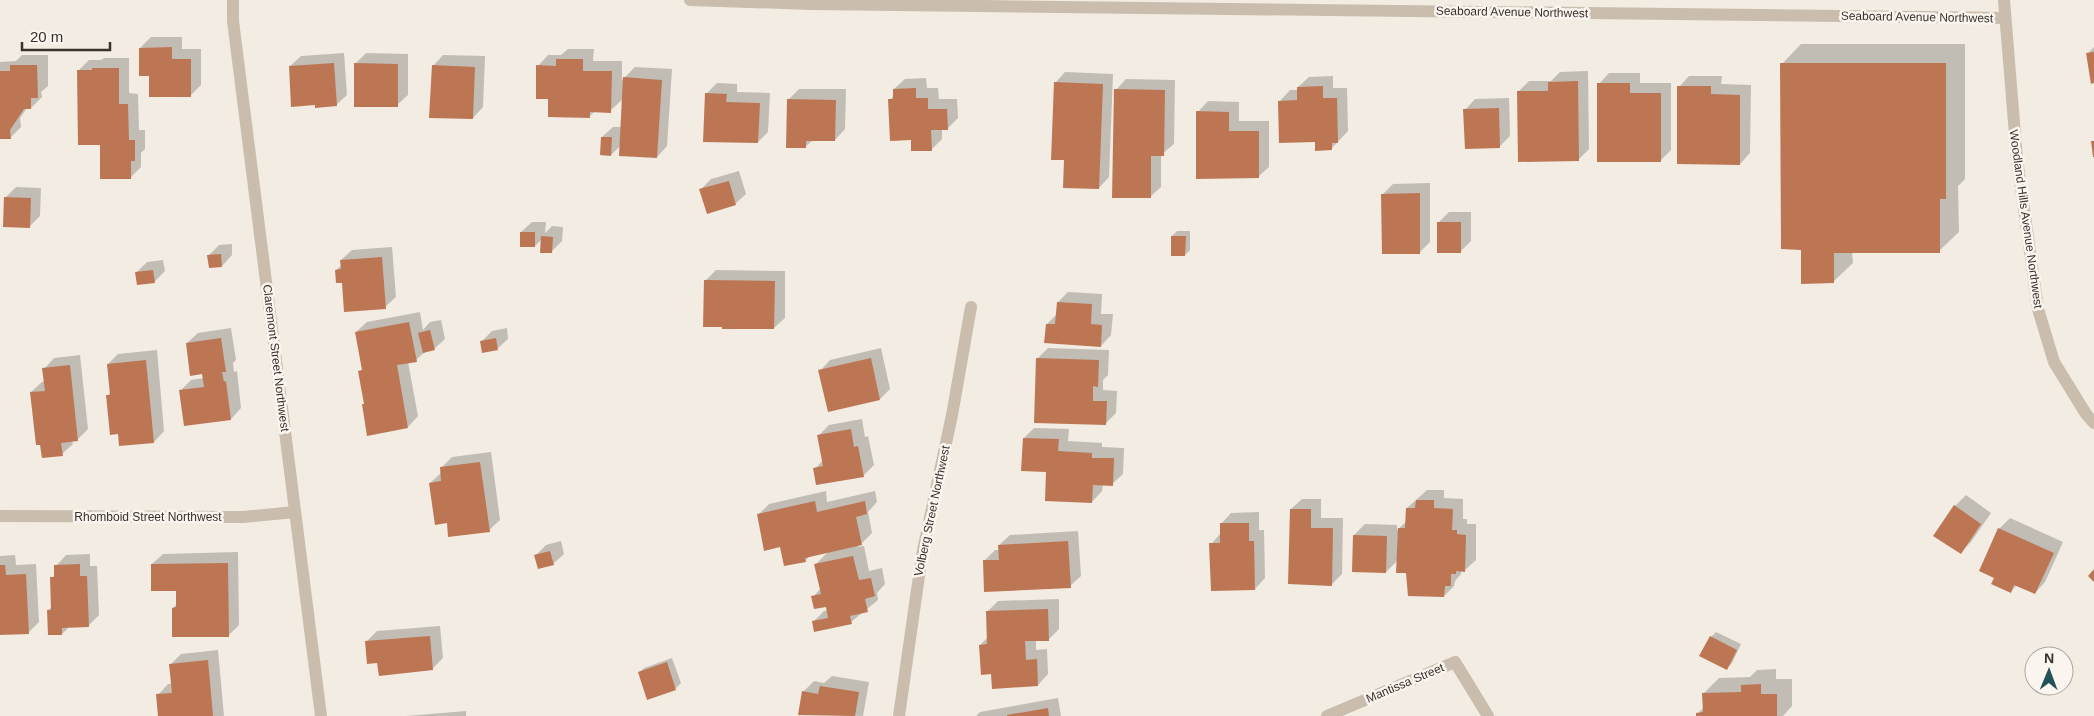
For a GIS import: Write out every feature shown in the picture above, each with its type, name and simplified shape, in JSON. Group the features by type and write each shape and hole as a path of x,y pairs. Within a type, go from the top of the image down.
{"street":[{"name":"Claremont Street Northwest","path":"233,0 233,21 321,716"},
{"name":"Seaboard Avenue Northwest","path":"690,0 2005,18"},
{"name":"Woodland Hills Avenue Northwest","path":"2004,0 2017,159 2038,309 2054,362 2086,414 2094,423"},
{"name":"Volberg Street Northwest","path":"899,716 922,555 952,415 971,307"},
{"name":"Rhomboid Street Northwest","path":"0,516 243,517 295,512"},
{"name":"Mantissa Street","path":"1327,716 1455,662 1488,716"}],"building":[{"path":"172,47 172,59 191,59 191,97 149,97 149,76 139,76 139,48"},
{"path":"2094,52 2094,83 2091,84 2086,53"},
{"path":"556,59 583,59 583,71 612,71 611,113 590,112 590,118 548,117 548,99 536,99 536,65 556,66"},
{"path":"334,63 337,106 315,108 315,105 291,107 289,66"},
{"path":"354,63 398,64 398,107 354,107"},
{"path":"1780,63 1946,63 1946,199 1940,199 1940,253 1834,253 1834,283 1801,284 1801,250 1781,249"},
{"path":"10,65 37,65 38,98 31,98 31,109 24,109 10,130 11,139 0,139 0,71 10,71"},
{"path":"432,65 475,67 473,119 429,118"},
{"path":"92,68 119,68 119,104 128,104 129,140 135,140 135,161 131,161 131,179 100,179 100,145 78,145 77,70 92,70"},
{"path":"623,77 662,80 657,158 619,156"},
{"path":"1578,81 1579,161 1518,162 1517,91 1548,91 1548,82"},
{"path":"1054,82 1103,84 1099,189 1063,188 1064,160 1051,160"},
{"path":"1597,83 1630,83 1630,93 1661,93 1661,162 1597,162"},
{"path":"1323,86 1323,98 1337,98 1338,143 1332,143 1332,150 1315,151 1315,142 1279,143 1278,101 1297,100 1297,87"},
{"path":"1677,86 1711,86 1711,94 1740,95 1740,165 1677,164"},
{"path":"916,88 916,98 928,98 928,109 947,109 948,130 931,130 932,151 911,151 911,140 890,141 888,99 893,99 893,89"},
{"path":"1114,89 1165,90 1164,156 1151,156 1151,198 1112,198"},
{"path":"705,93 727,94 726,102 760,103 758,143 703,142"},
{"path":"787,99 836,100 835,141 806,141 806,148 786,148"},
{"path":"1499,108 1500,148 1465,149 1463,109"},
{"path":"1196,111 1229,112 1229,131 1259,131 1259,178 1196,179"},
{"path":"601,137 612,137 611,156 600,155"},
{"path":"2091,141 2094,141 2094,157 2093,157"},
{"path":"729,181 736,205 707,214 699,189"},
{"path":"1420,193 1420,254 1382,254 1381,194"},
{"path":"4,197 31,198 30,228 3,227"},
{"path":"1437,222 1461,222 1461,253 1437,253"},
{"path":"520,232 535,232 535,247 520,247"},
{"path":"541,236 553,237 552,253 540,253"},
{"path":"1171,236 1186,236 1185,256 1171,256"},
{"path":"221,254 222,267 209,268 207,255"},
{"path":"382,257 386,309 344,312 342,283 336,283 335,270 341,269 340,260"},
{"path":"153,270 155,283 137,285 135,272"},
{"path":"704,280 775,281 774,329 703,327"},
{"path":"1057,302 1092,304 1091,324 1102,325 1101,347 1044,343 1046,324 1055,324"},
{"path":"409,322 417,362 397,365 408,428 367,436 358,371 362,370 355,332"},
{"path":"430,330 435,350 423,353 418,333"},
{"path":"221,338 226,372 222,372 224,382 226,381 231,420 184,426 179,390 204,387 202,374 190,376 186,343"},
{"path":"496,338 498,350 482,353 480,341"},
{"path":"871,358 880,400 828,412 818,370"},
{"path":"1036,358 1099,360 1098,387 1093,386 1093,401 1107,401 1106,425 1034,423"},
{"path":"146,360 154,443 119,446 118,434 110,435 106,395 110,395 107,364"},
{"path":"70,365 78,441 61,443 63,456 42,458 40,445 36,445 30,392 45,391 42,368"},
{"path":"851,429 854,447 858,446 864,477 816,485 813,468 823,466 817,435"},
{"path":"1023,438 1059,439 1058,451 1092,453 1092,458 1114,458 1113,486 1093,485 1092,503 1045,501 1046,472 1021,471"},
{"path":"480,462 490,532 448,537 447,523 435,525 429,483 441,481 440,467"},
{"path":"1416,500 1434,500 1434,508 1453,509 1452,530 1457,530 1457,534 1466,535 1465,572 1456,571 1456,574 1451,574 1451,586 1445,586 1444,597 1408,596 1406,573 1396,573 1398,528 1405,528 1406,508 1415,508"},
{"path":"815,501 817,512 865,501 867,514 856,517 862,545 805,558 806,562 784,566 780,547 764,551 757,514"},
{"path":"1954,505 1981,524 1961,554 1933,536"},
{"path":"1290,509 1311,509 1311,528 1333,528 1332,586 1288,584"},
{"path":"1220,523 1249,523 1249,541 1254,541 1255,590 1211,591 1209,543 1220,543"},
{"path":"1998,528 2054,553 2035,594 2014,585 2011,593 1991,584 1994,578 1979,571"},
{"path":"1353,535 1387,536 1386,573 1352,572"},
{"path":"1068,541 1071,588 984,592 983,560 999,560 998,545"},
{"path":"550,551 554,565 538,569 534,555"},
{"path":"853,556 859,580 871,578 875,596 865,599 868,612 850,616 852,624 814,632 812,621 828,618 826,607 814,609 811,596 821,594 814,564"},
{"path":"228,563 229,637 172,637 172,608 176,607 176,591 151,591 151,564"},
{"path":"80,564 80,576 87,576 89,627 62,628 62,635 48,635 47,610 51,610 50,577 54,577 54,565"},
{"path":"0,565 5,565 6,575 26,574 29,634 0,635"},
{"path":"2094,569 2094,582 2088,576"},
{"path":"1048,609 1049,641 1025,641 1026,660 1037,659 1038,686 992,689 991,674 981,675 979,645 987,644 986,611"},
{"path":"430,636 433,670 379,676 377,663 367,664 365,641"},
{"path":"1710,636 1737,650 1727,670 1699,656"},
{"path":"208,660 213,716 158,716 156,694 172,693 169,664"},
{"path":"667,662 676,690 647,700 638,672"},
{"path":"1761,684 1761,694 1777,694 1777,716 1696,716 1696,713 1703,712 1702,693 1741,692 1741,685"},
{"path":"820,686 859,692 855,716 798,715 802,691 818,694"},
{"path":"1048,708 1049,716 1007,716 1007,715"}]}
